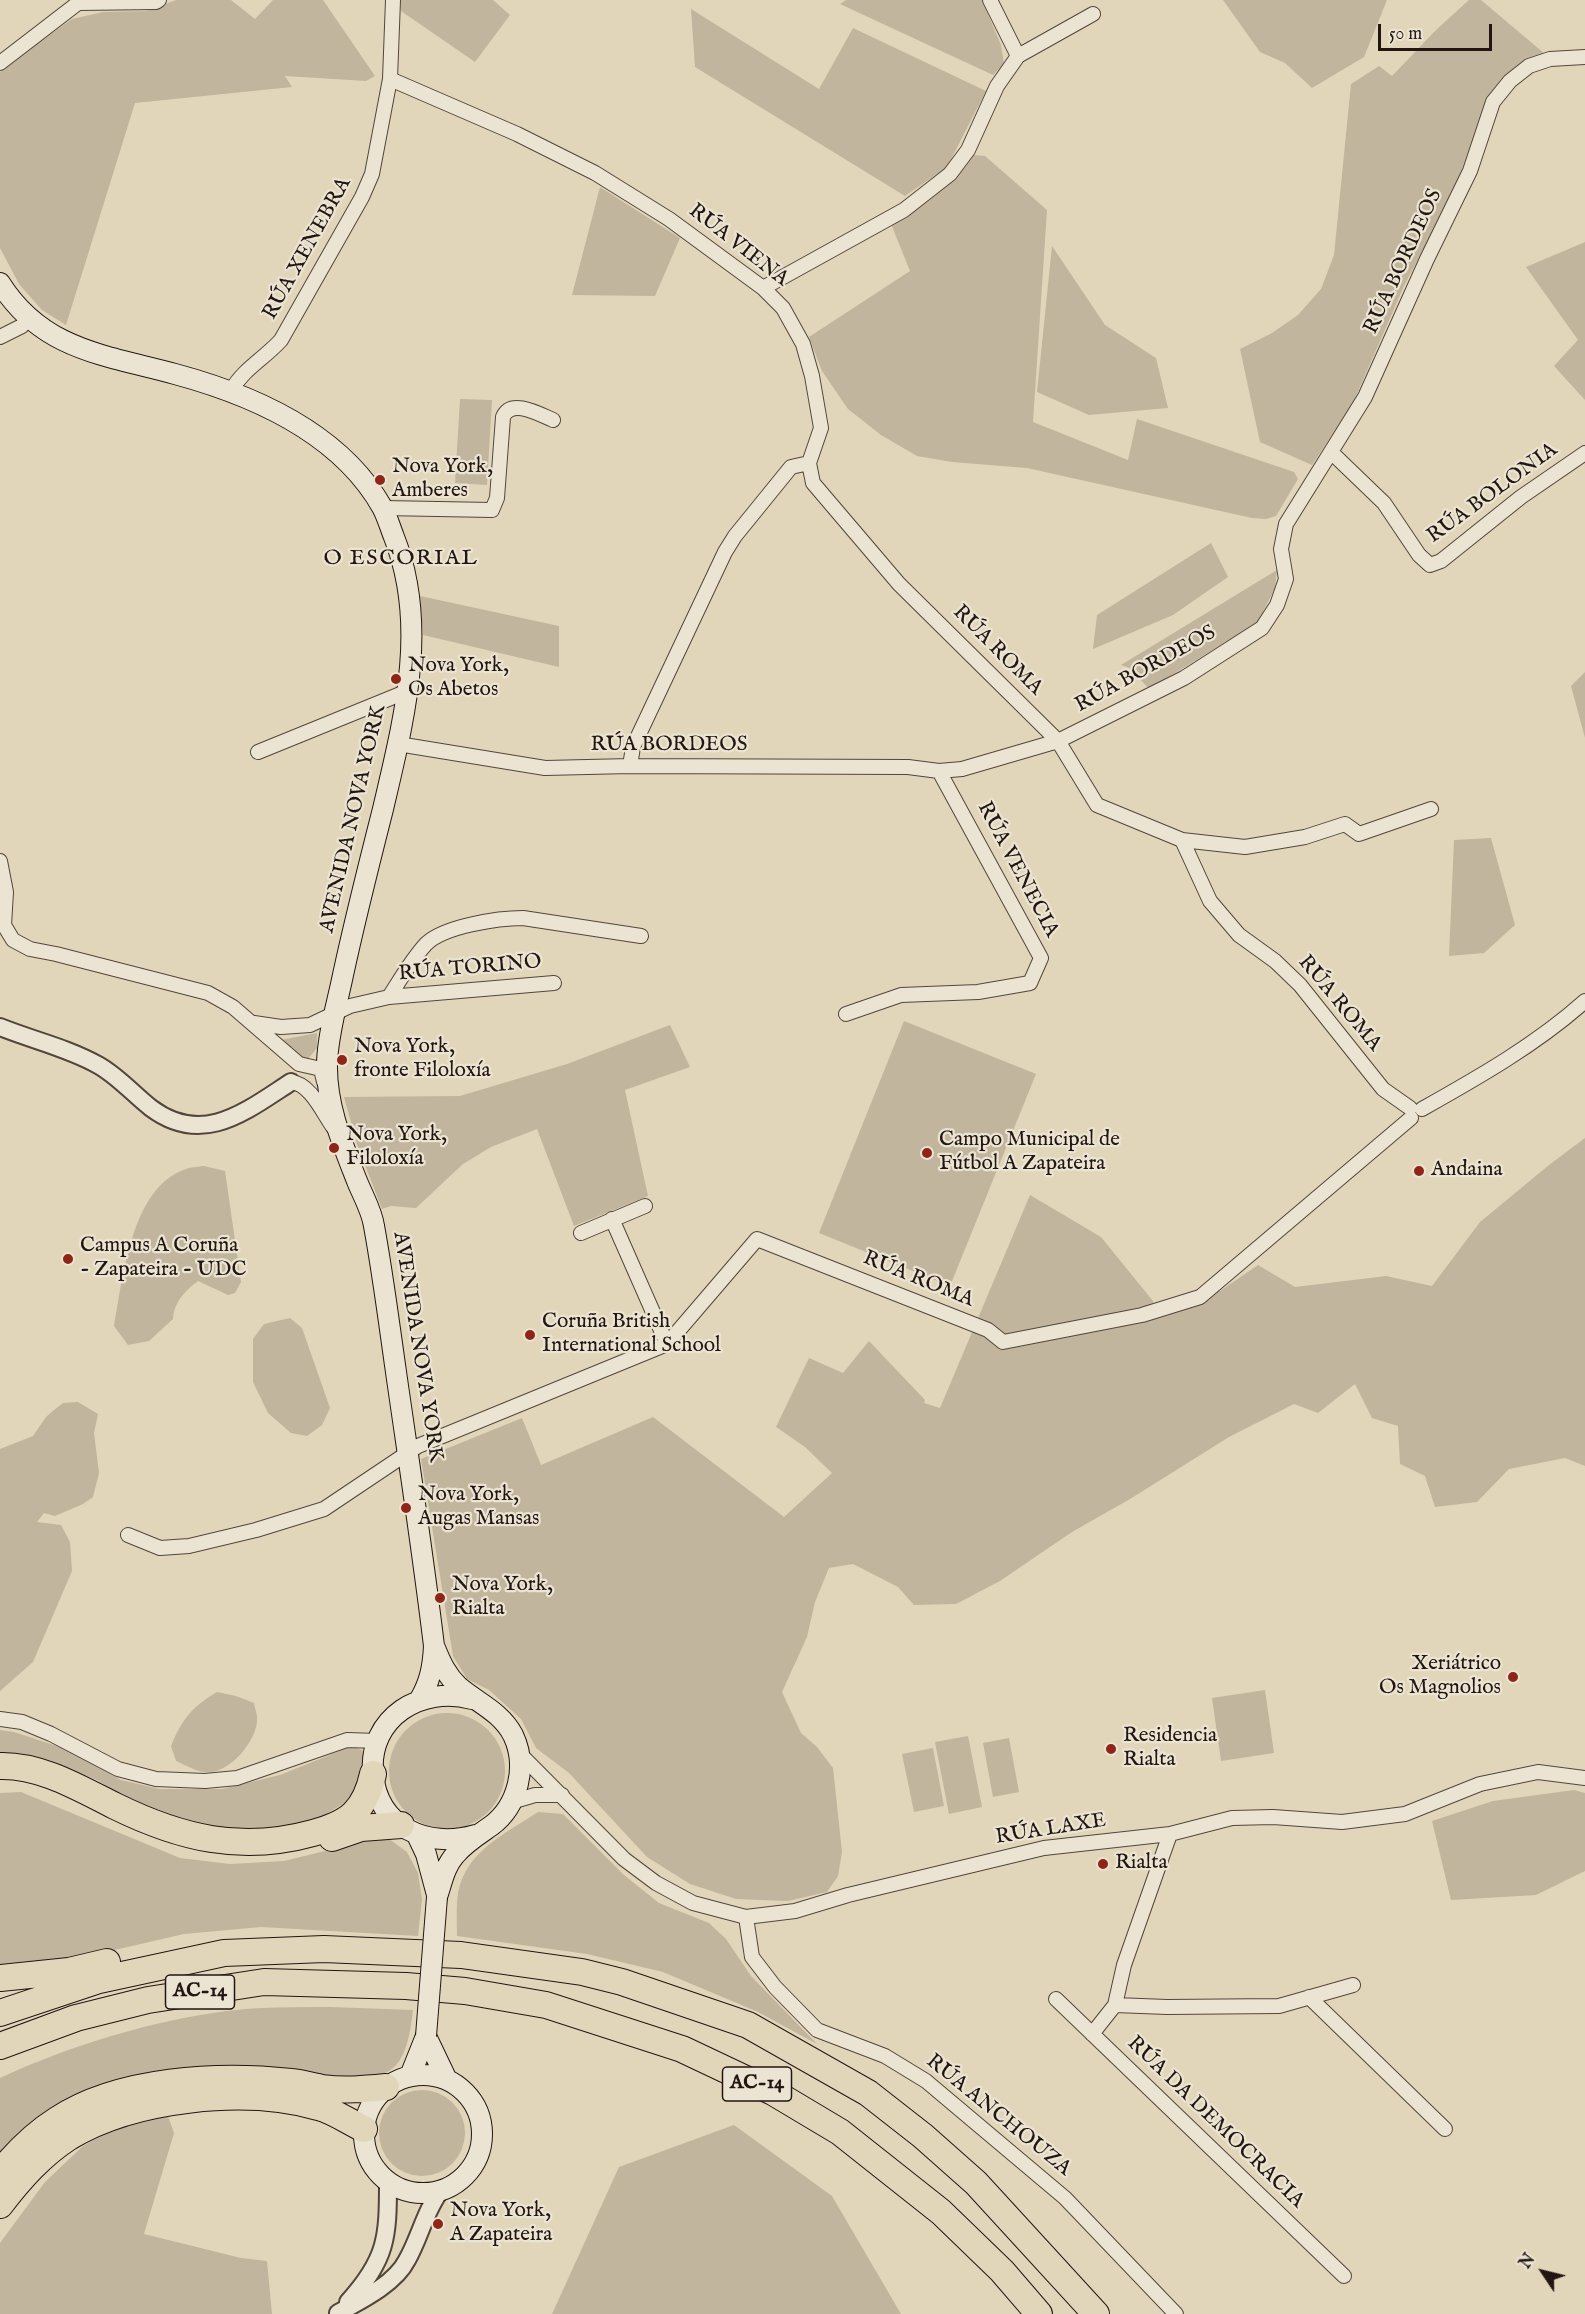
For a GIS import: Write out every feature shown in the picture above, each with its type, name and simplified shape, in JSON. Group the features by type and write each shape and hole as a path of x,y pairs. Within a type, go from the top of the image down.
{"highway":[{"path":"0,1766 33,1770 85,1791 150,1822 189,1836 230,1843 269,1842 297,1837 343,1822 358,1810 368,1795 373,1774"},
{"path":"0,1778 33,1782 163,1839 221,1853 248,1854 308,1846 361,1828 409,1830"},
{"path":"0,1978 69,1971 143,1954 214,1942 291,1942 324,1948"},
{"name":"AC-14","path":"0,2013 99,1980 224,1953 324,1948 461,1955 582,1972 622,1982 748,2025 868,2093 923,2136 976,2183 1096,2314"},
{"name":"AC-14","path":"0,2046 76,2018 148,2000 264,1982 356,1984 465,1991 546,2005 682,2049 773,2092 840,2132 941,2212 1002,2271 1039,2314"},
{"path":"0,2173 35,2137 57,2120 87,2104 136,2089 187,2081 229,2079 291,2082 348,2090 386,2087"},
{"path":"0,2205 39,2159 67,2138 111,2116 141,2108 171,2102 221,2098 279,2099 320,2107 364,2129"}],"main road":[{"name":"AVENIDA NOVA YORK","path":"0,283 13,303 51,334 93,354 231,391 271,408 325,443 362,480 383,508 399,550 408,584 413,642 408,691 398,744 334,1014 327,1064 329,1098 339,1134 373,1220 409,1452 434,1646"},
{"path":"420,1699 428,1686 434,1646"},
{"path":"410,2076 426,2036 437,1897 445,1870 454,1855 502,1815 518,1786 520,1769 513,1736 503,1721 491,1709 458,1685 444,1668 434,1646"},
{"path":"437,1897 426,1854 409,1830 387,1811 378,1793 373,1774 374,1757 378,1741 388,1723 402,1709 420,1699 438,1694 458,1695 476,1700"},
{"path":"409,1830 437,1841 458,1840 477,1834"},
{"path":"426,2036 447,2080"},
{"path":"410,2076 435,2076 447,2080 467,2095 476,2109 481,2124 481,2141 477,2157 468,2171 456,2182 441,2190 423,2193 405,2190 388,2182 377,2172 364,2144 367,2113 375,2099 386,2087 410,2076"}],"street":[{"path":"0,63 80,1 156,2 159,0"},
{"name":"RÚA XENEBRA","path":"231,391 242,374 270,352 281,340 362,197 372,174 390,79 393,0"},
{"path":"990,0 1018,56"},
{"path":"763,288 904,210 950,174 968,150 997,86 1018,56 1093,14"},
{"name":"RÚA BORDEOS","path":"398,744 545,768 908,767 939,771 962,770 1058,741 1184,678 1262,628 1277,605 1286,579 1281,549 1286,524 1365,397 1427,259 1470,171 1493,102 1510,81 1529,66 1550,59 1585,58"},
{"name":"RÚA VIENA","path":"390,79 517,135 595,173 669,219 763,288 783,308 803,344 812,376 821,428 809,463"},
{"path":"0,337 22,326 28,316"},
{"path":"383,508 492,510 497,498 503,417 506,411 511,408 530,410 553,420"},
{"name":"RÚA BOLONIA","path":"1331,452 1384,503 1419,555 1430,565 1441,561 1521,497 1585,453"},
{"path":"630,766 633,747 725,552 735,536 791,467 809,463"},
{"name":"RÚA ROMA","path":"128,1535 160,1548 189,1546 256,1530 324,1509 409,1452 432,1440 667,1344 758,1239 988,1330 1003,1342 1142,1315 1200,1297 1414,1112 1383,1089 1300,985 1275,961 1239,935 1210,901 1182,840 1097,805 1058,741 899,584 813,483 809,463"},
{"path":"258,752 408,691"},
{"name":"RÚA VENECIA","path":"846,1014 901,995 978,992 1030,982 1041,958 939,771"},
{"path":"1182,840 1245,848 1305,837 1345,824 1359,834 1431,809"},
{"path":"0,861 6,892 4,925 14,940 30,949 208,993 233,1007 292,1059 314,1068"},
{"name":"RÚA TORINO","path":"389,997 427,942 451,930 508,918 524,918 641,936"},
{"name":"RÚA TORINO","path":"252,1022 266,1026 295,1027 310,1025 350,1006 389,997 554,983"},
{"path":"1414,1112 1558,1026 1585,1001"},
{"path":"0,1027 97,1064 165,1118 187,1125 207,1125 234,1116 314,1068"},
{"name":"AVENIDA NOVA YORK","path":"314,1068 320,1068 323,1071 329,1098"},
{"path":"291,1082 298,1083 308,1092 339,1134"},
{"path":"581,1233 645,1206"},
{"path":"612,1220 667,1344"},
{"path":"0,1719 22,1722 51,1734 118,1769 156,1779 205,1781 237,1778 347,1740 378,1741"},
{"name":"RÚA LAXE","path":"518,1752 624,1859 693,1904 746,1917 795,1911 848,1895 1044,1848 1170,1834 1232,1818 1273,1816 1342,1822 1405,1814 1480,1784 1538,1772 1585,1778"},
{"path":"511,1802 535,1795 562,1795"},
{"path":"1092,2034 1115,2005 1124,1965 1170,1834"},
{"name":"RÚA ANCHOUZA","path":"746,1917 752,1957 775,1987 817,2030 885,2056 927,2081 1065,2198 1176,2314"},
{"path":"1115,2005 1279,2006 1353,1985"},
{"path":"1309,1997 1445,2129"},
{"name":"RÚA DA DEMOCRACIA","path":"1056,1999 1344,2276"},
{"path":"338,2314 364,2285 383,2250 388,2226 388,2182"},
{"path":"338,2314 385,2284 406,2263 433,2201 441,2190"}],"shaded area":[{"path":"176,0 231,0 255,19 273,0 323,0 375,76 366,81 285,76 292,87 135,103 66,325 42,310 19,284 0,248 0,72 72,19 103,12 146,11"},
{"path":"400,0 493,0 510,15 475,62 401,11"},
{"path":"846,0 982,0 1001,45 1004,64 993,75 840,4"},
{"path":"1223,0 1387,0 1364,57 1312,88 1285,63 1260,52"},
{"path":"1469,0 1481,0 1545,54 1521,64 1504,78 1486,104 1456,186 1404,286 1353,403 1312,465 1260,442 1240,349 1272,333 1298,315 1321,289 1334,255 1351,84 1379,66 1392,76 1437,29"},
{"path":"691,9 819,89 853,28 986,91 947,167 905,196 695,67"},
{"path":"974,155 985,156 1047,210 1033,422 1128,460 1137,419 1294,472 1298,479 1276,516 1266,519 1252,518 1027,468 952,462 917,456 881,435 848,409 822,371 809,337 910,271 891,224 922,206 955,180"},
{"path":"600,187 680,238 655,296 572,295"},
{"path":"1585,242 1585,400 1554,366 1578,340 1526,267"},
{"path":"1052,246 1105,325 1156,358 1168,408 1089,415 1037,392"},
{"path":"460,399 492,400 487,485 455,483"},
{"path":"1211,543 1228,577 1173,615 1093,649 1097,615"},
{"path":"1277,570 1275,588 1258,622 1149,689 1130,668 1121,665"},
{"path":"420,596 559,626 559,667 423,635"},
{"path":"1585,672 1585,738 1571,686"},
{"path":"1491,838 1515,925 1484,953 1449,956 1454,840"},
{"name":"Campo Municipal de Fútbol A Zapateira","path":"904,1021 1036,1074 950,1286 819,1233"},
{"path":"670,1025 690,1067 625,1090 648,1196 574,1226 537,1129 491,1147 463,1164 416,1208 391,1206 382,1209 357,1144 344,1097 460,1096 567,1064"},
{"path":"317,1033 317,1048 308,1059 303,1059 281,1040"},
{"path":"1585,1138 1585,1466 1565,1458 1509,1469 1477,1502 1435,1507 1425,1476 1400,1464 1398,1426 1372,1418 1355,1384 1318,1413 1294,1404 1229,1437 1072,1532 1000,1581 956,1604 914,1605 898,1587 853,1564 829,1568 815,1602 807,1637 782,1692 801,1733 817,1747 833,1768 842,1852 838,1876 827,1892 788,1901 736,1899 690,1884 647,1857 569,1773 536,1748 521,1719 489,1690 467,1679 453,1656 421,1459 522,1418 541,1465 653,1417 784,1517 832,1473 805,1447 776,1427 809,1358 843,1373 869,1341 925,1400 924,1403 940,1408 1030,1195 1101,1237 1153,1301 1153,1306 1220,1291 1258,1265 1295,1287 1386,1276 1432,1286 1480,1222"},
{"path":"204,1166 225,1171 241,1282 235,1293 228,1295 198,1281 181,1297 173,1319 149,1341 128,1345 114,1326 126,1260 141,1214 153,1194 167,1179 186,1169"},
{"path":"290,1318 302,1328 330,1408 322,1425 307,1436 291,1433 268,1413 253,1382 253,1339 264,1324"},
{"path":"78,1402 98,1414 94,1433 99,1473 93,1497 55,1516 44,1513 37,1522 61,1525 70,1542 72,1571 33,1662 0,1691 0,1449 33,1436 46,1417 63,1403"},
{"path":"1265,1690 1274,1753 1221,1761 1212,1698"},
{"path":"217,1692 254,1703 257,1722 252,1738 234,1760 220,1770 203,1772 176,1761 171,1746 179,1728 189,1714"},
{"path":"447,1713 469,1717 488,1730 501,1749 505,1771 501,1793 488,1812 469,1825 447,1829 425,1825 406,1812 393,1793 389,1771 393,1749 406,1730 425,1717"},
{"path":"0,1730 14,1732 72,1751 121,1780 160,1789 222,1789 280,1775 352,1746 366,1752 363,1779 354,1797 321,1817 271,1830 224,1830 182,1821 133,1802 97,1780 40,1758 0,1753"},
{"path":"968,1736 982,1807 949,1814 935,1742"},
{"path":"1009,1738 1019,1792 993,1797 983,1743"},
{"path":"933,1748 944,1806 914,1812 902,1754"},
{"path":"1574,1790 1585,1793 1585,1871 1536,1895 1451,1900 1432,1821 1493,1801"},
{"path":"21,1792 180,1858 230,1864 284,1861 337,1848 364,1838 389,1839 407,1852 418,1873 422,1899 418,1936 261,1927 184,1934 41,1967 0,1965 0,1793"},
{"path":"538,1812 563,1814 624,1875 659,1903 709,1923 726,1939 751,1976 817,2044 758,2012 663,1972 587,1954 457,1936 458,1893 462,1878 469,1866 500,1836"},
{"path":"330,2007 413,2010 404,2052 397,2064 387,2072 375,2076 318,2078 0,2157 0,2078 61,2053 128,2031 162,2023 229,2011"},
{"path":"422,2090 446,2097 458,2109 465,2133 458,2157 446,2169 422,2176 398,2169 386,2157 379,2133 386,2109 398,2097"},
{"path":"168,2116 174,2133 144,2234 241,2258 267,2261 272,2314 0,2314 0,2243 45,2182 83,2146 110,2131"},
{"path":"734,2125 832,2196 901,2314 552,2314 619,2167"}],"place":[{"name":"Nova York, Amberes","path":"380,480"},
{"name":"Nova York, Os Abetos","path":"396,679"},
{"name":"Nova York, fronte Filoloxía","path":"342,1060"},
{"name":"Nova York, Filoloxía","path":"334,1148"},
{"name":"Campo Municipal de Fútbol A Zapateira","path":"927,1153"},
{"name":"Andaina","path":"1419,1171"},
{"name":"Campus A Coruña - Zapateira - UDC","path":"68,1259"},
{"name":"Coruña British International School","path":"530,1335"},
{"name":"Nova York, Augas Mansas","path":"406,1508"},
{"name":"Nova York, Rialta","path":"440,1598"},
{"name":"Xeriátrico Os Magnolios","path":"1513,1677"},
{"name":"Residencia Rialta","path":"1111,1749"},
{"name":"Rialta","path":"1103,1864"},
{"name":"Nova York, A Zapateira","path":"438,2224"}],"district":[{"name":"O ESCORIAL","path":"401,559"}]}
